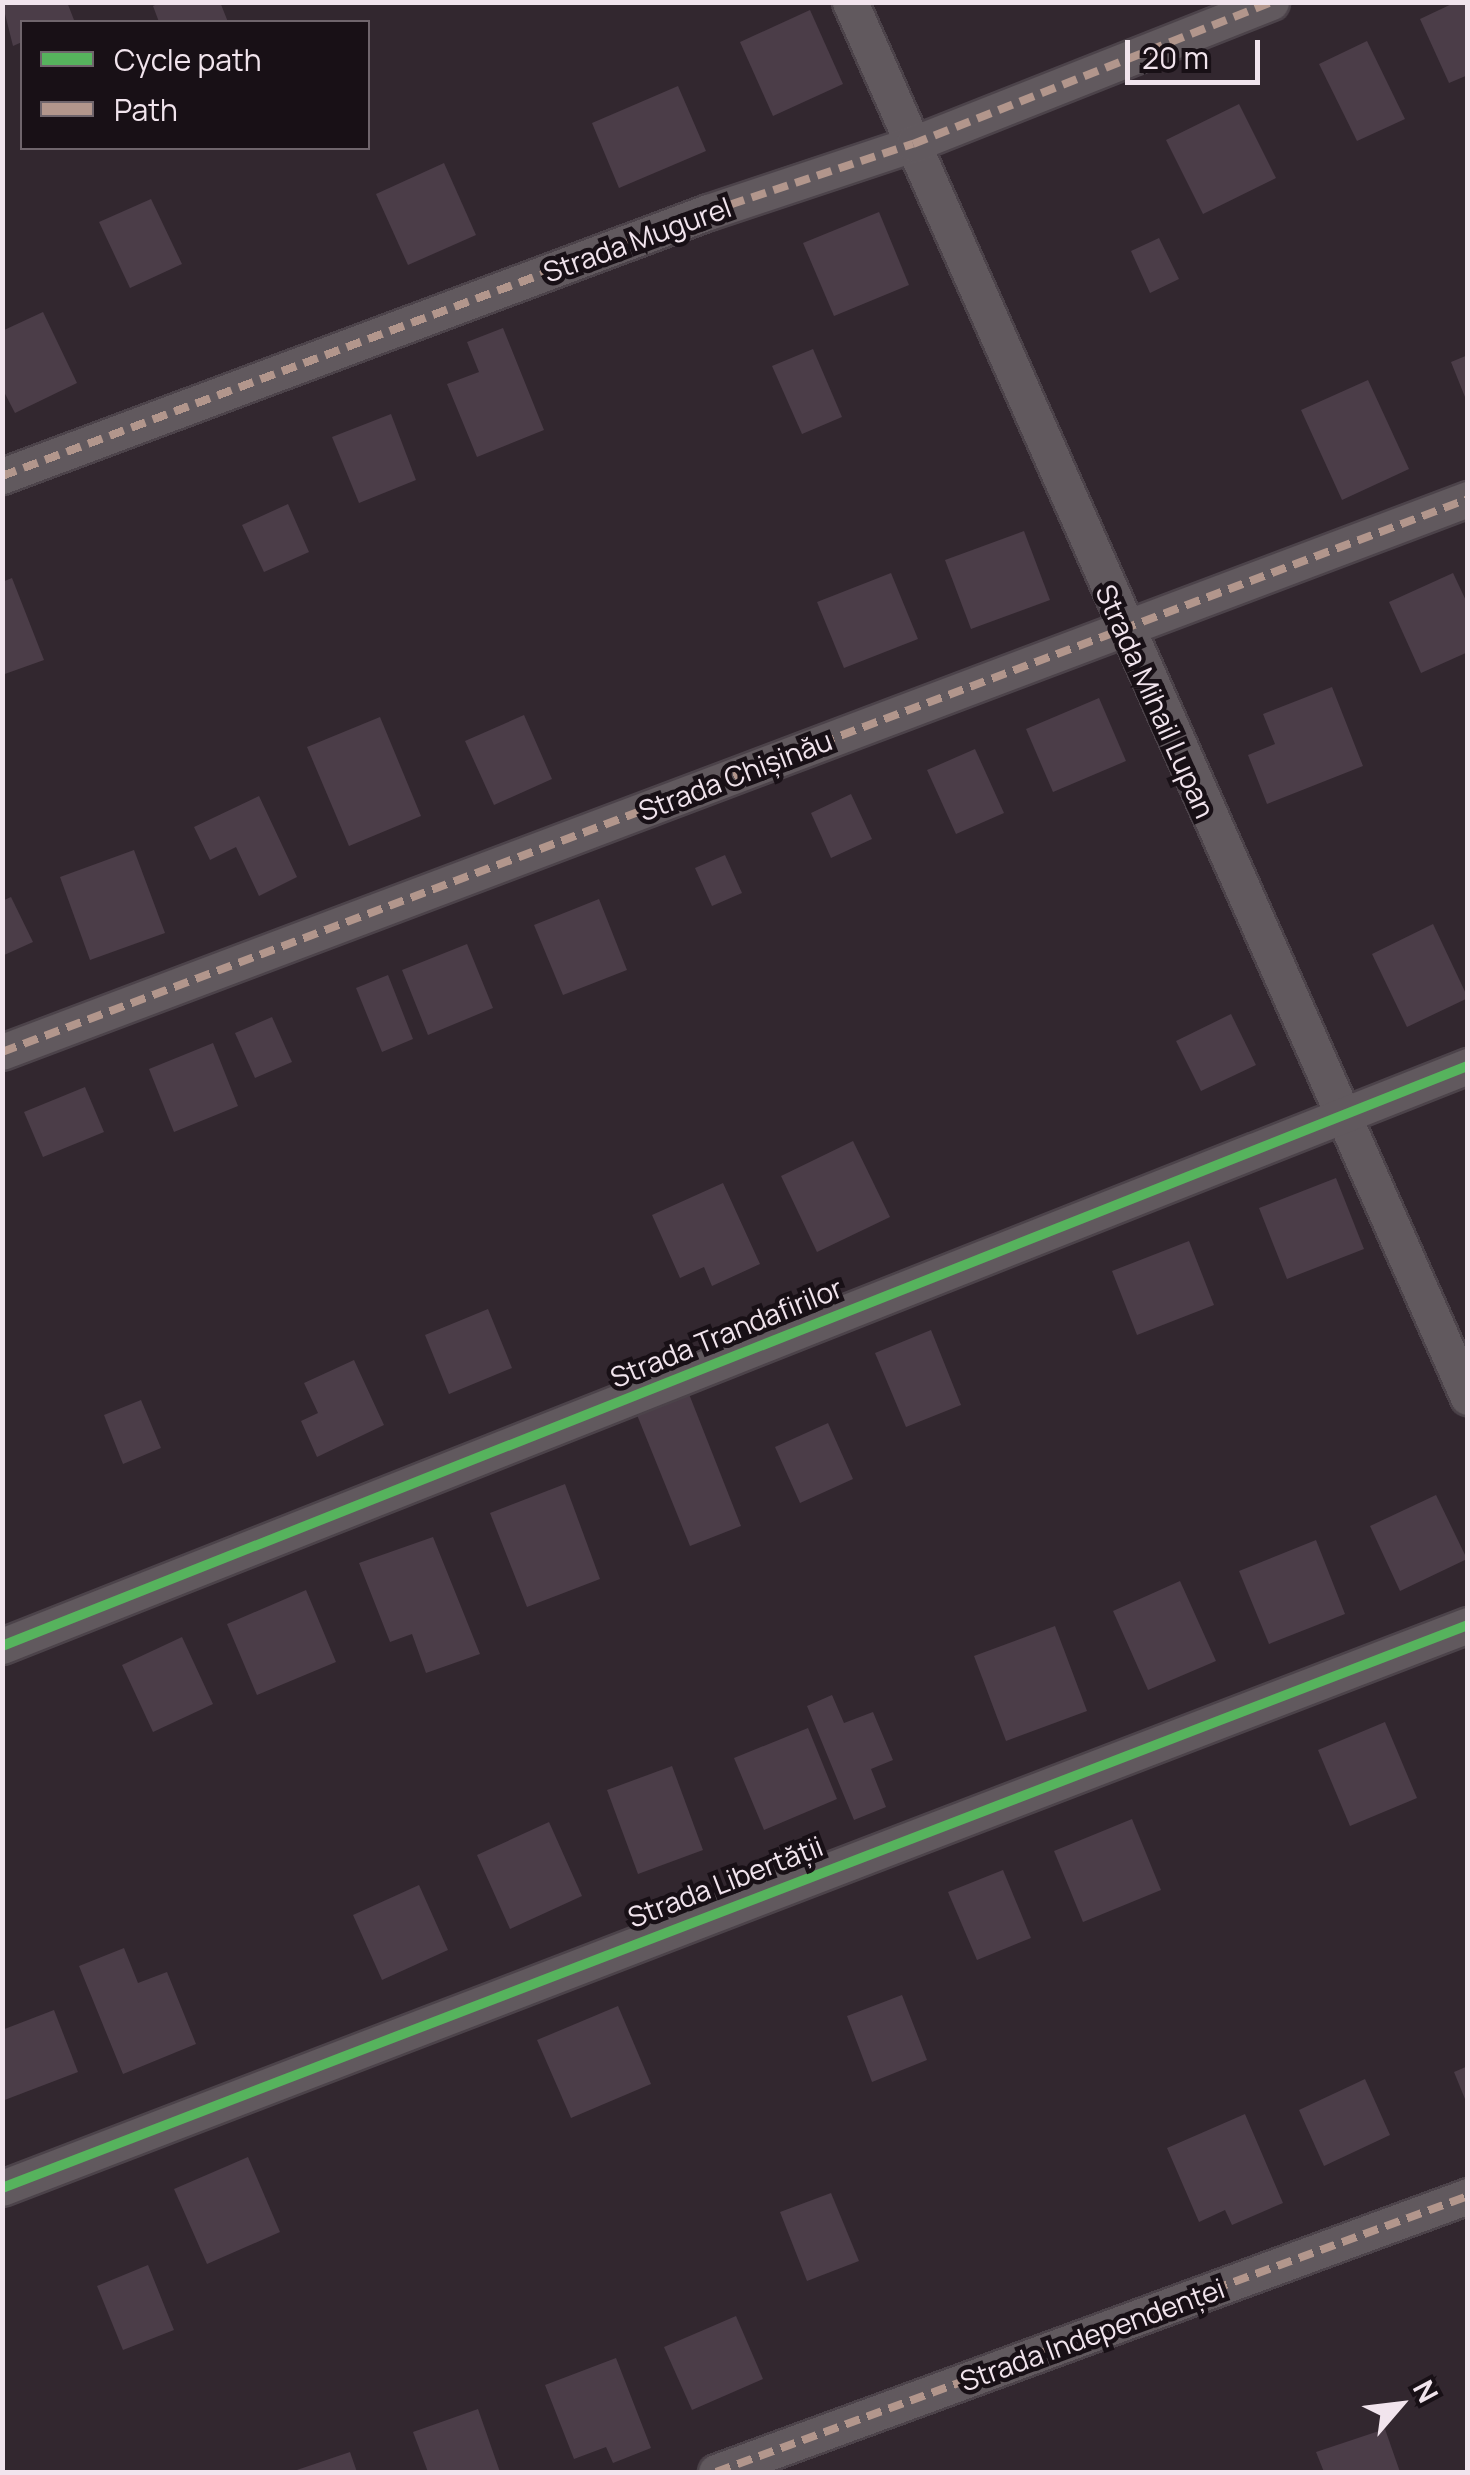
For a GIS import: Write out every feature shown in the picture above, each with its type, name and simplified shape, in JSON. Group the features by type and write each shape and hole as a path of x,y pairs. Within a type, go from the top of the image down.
{"street":[{"name":"Strada Mihail Lupan","path":"850,2 1122,628 1468,1397"},
{"name":"Strada Mugurel","path":"2,476 708,212 913,144 1271,2"},
{"name":"Strada Chișinău","path":"2,1052 1468,499"},
{"name":"Strada Trandafirilor","path":"2,1646 1468,1066"},
{"name":"Strada Libertății","path":"2,2188 902,1836 1468,1625"},
{"name":"Strada Independenței","path":"716,2472 1468,2196"}],"building":[{"path":"2,2 67,2 74,20 20,20 20,43 13,46"},
{"path":"161,2 220,2 227,20 158,20 153,6"},
{"path":"1456,2 1468,2 1468,75 1449,83 1420,19"},
{"path":"810,10 843,84 773,116 740,42"},
{"path":"1367,41 1405,119 1357,141 1319,64"},
{"path":"678,86 706,151 619,188 592,123"},
{"path":"1239,104 1276,178 1203,214 1166,140"},
{"path":"444,163 476,235 408,265 376,194"},
{"path":"151,199 182,264 130,288 99,222"},
{"path":"879,212 909,285 834,316 803,243"},
{"path":"1159,238 1179,279 1150,293 1131,251"},
{"path":"43,312 77,383 15,413 2,388 2,331"},
{"path":"503,328 544,430 477,457 447,384 479,372 467,342"},
{"path":"813,349 842,417 802,434 772,366"},
{"path":"1468,355 1468,402 1467,402 1451,362"},
{"path":"1368,380 1409,469 1342,500 1301,410"},
{"path":"391,414 416,480 359,503 332,437"},
{"path":"288,504 309,552 264,572 242,525"},
{"path":"1024,531 1050,600 971,629 945,560"},
{"path":"891,573 918,639 844,668 817,602"},
{"path":"1453,573 1468,605 1468,652 1421,673 1389,602"},
{"path":"12,578 44,660 2,675 2,582"},
{"path":"1332,687 1363,766 1267,804 1248,755 1275,744 1263,714"},
{"path":"1099,698 1126,761 1053,792 1026,729"},
{"path":"524,715 552,779 494,805 465,741"},
{"path":"380,717 421,816 349,846 307,747"},
{"path":"975,749 1004,813 956,834 927,770"},
{"path":"851,794 872,839 831,858 811,813"},
{"path":"259,796 297,877 259,896 236,847 210,860 194,827"},
{"path":"134,850 165,933 90,960 60,877"},
{"path":"725,855 742,893 712,906 695,868"},
{"path":"11,897 33,942 2,956 2,901"},
{"path":"599,899 627,970 563,995 534,925"},
{"path":"1433,924 1468,998 1407,1027 1372,954"},
{"path":"467,944 493,1008 428,1035 402,970"},
{"path":"388,975 413,1039 382,1052 356,988"},
{"path":"1231,1014 1256,1065 1201,1091 1176,1041"},
{"path":"272,1017 292,1062 255,1078 235,1033"},
{"path":"213,1043 238,1106 174,1132 149,1069"},
{"path":"85,1087 104,1132 43,1157 24,1112"},
{"path":"853,1141 890,1217 817,1252 781,1176"},
{"path":"1336,1178 1364,1249 1287,1279 1259,1208"},
{"path":"723,1183 760,1264 712,1286 704,1267 680,1278 652,1215"},
{"path":"1189,1241 1214,1305 1137,1335 1112,1271"},
{"path":"488,1309 512,1368 449,1394 425,1335"},
{"path":"931,1330 961,1405 906,1427 875,1353"},
{"path":"354,1360 384,1425 317,1457 301,1421 318,1413 304,1383"},
{"path":"687,1389 741,1526 690,1546 635,1410"},
{"path":"141,1400 161,1448 123,1464 104,1415"},
{"path":"828,1423 853,1479 800,1503 775,1447"},
{"path":"565,1484 600,1579 527,1607 490,1513"},
{"path":"1436,1495 1467,1559 1400,1591 1370,1526"},
{"path":"433,1537 480,1654 426,1673 412,1634 390,1642 359,1563"},
{"path":"1316,1540 1345,1614 1269,1644 1239,1571"},
{"path":"1180,1581 1216,1661 1148,1690 1113,1611"},
{"path":"306,1590 336,1662 257,1695 227,1624"},
{"path":"1055,1626 1087,1711 1006,1741 974,1656"},
{"path":"182,1637 213,1704 153,1732 122,1665"},
{"path":"832,1695 844,1723 873,1712 893,1760 871,1769 886,1807 854,1820 807,1706"},
{"path":"1385,1722 1417,1798 1350,1826 1318,1750"},
{"path":"808,1728 837,1799 764,1830 734,1758"},
{"path":"672,1766 703,1850 638,1874 607,1790"},
{"path":"1132,1819 1161,1890 1083,1922 1054,1851"},
{"path":"549,1822 582,1896 510,1929 477,1855"},
{"path":"1003,1870 1031,1938 977,1960 948,1892"},
{"path":"419,1885 448,1950 382,1980 353,1915"},
{"path":"124,1948 138,1983 167,1972 196,2044 123,2074 79,1966"},
{"path":"902,1995 927,2060 872,2082 847,2016"},
{"path":"618,2006 651,2084 571,2118 537,2040"},
{"path":"54,2010 78,2072 2,2101 2,2030"},
{"path":"1468,2066 1468,2104 1467,2104 1454,2072"},
{"path":"1365,2079 1390,2135 1324,2166 1299,2110"},
{"path":"1245,2114 1283,2203 1232,2225 1225,2210 1199,2222 1167,2148"},
{"path":"248,2157 280,2232 207,2264 174,2189"},
{"path":"831,2193 859,2261 807,2281 780,2212"},
{"path":"148,2265 174,2330 123,2350 97,2286"},
{"path":"736,2316 763,2379 692,2410 664,2347"},
{"path":"616,2358 651,2448 613,2463 606,2447 574,2459 545,2385"},
{"path":"478,2409 500,2472 428,2472 413,2432"},
{"path":"1385,2429 1400,2472 1324,2472 1316,2452"},
{"path":"350,2452 357,2472 291,2472"}],"marked path":[{"path":"2,476 708,212 913,144 1271,2"},
{"path":"2,1052 1468,499"},
{"path":"716,2472 1468,2196"}],"cycle path":[{"path":"2,1646 1468,1066"},
{"path":"2,2188 1468,1625"}]}
